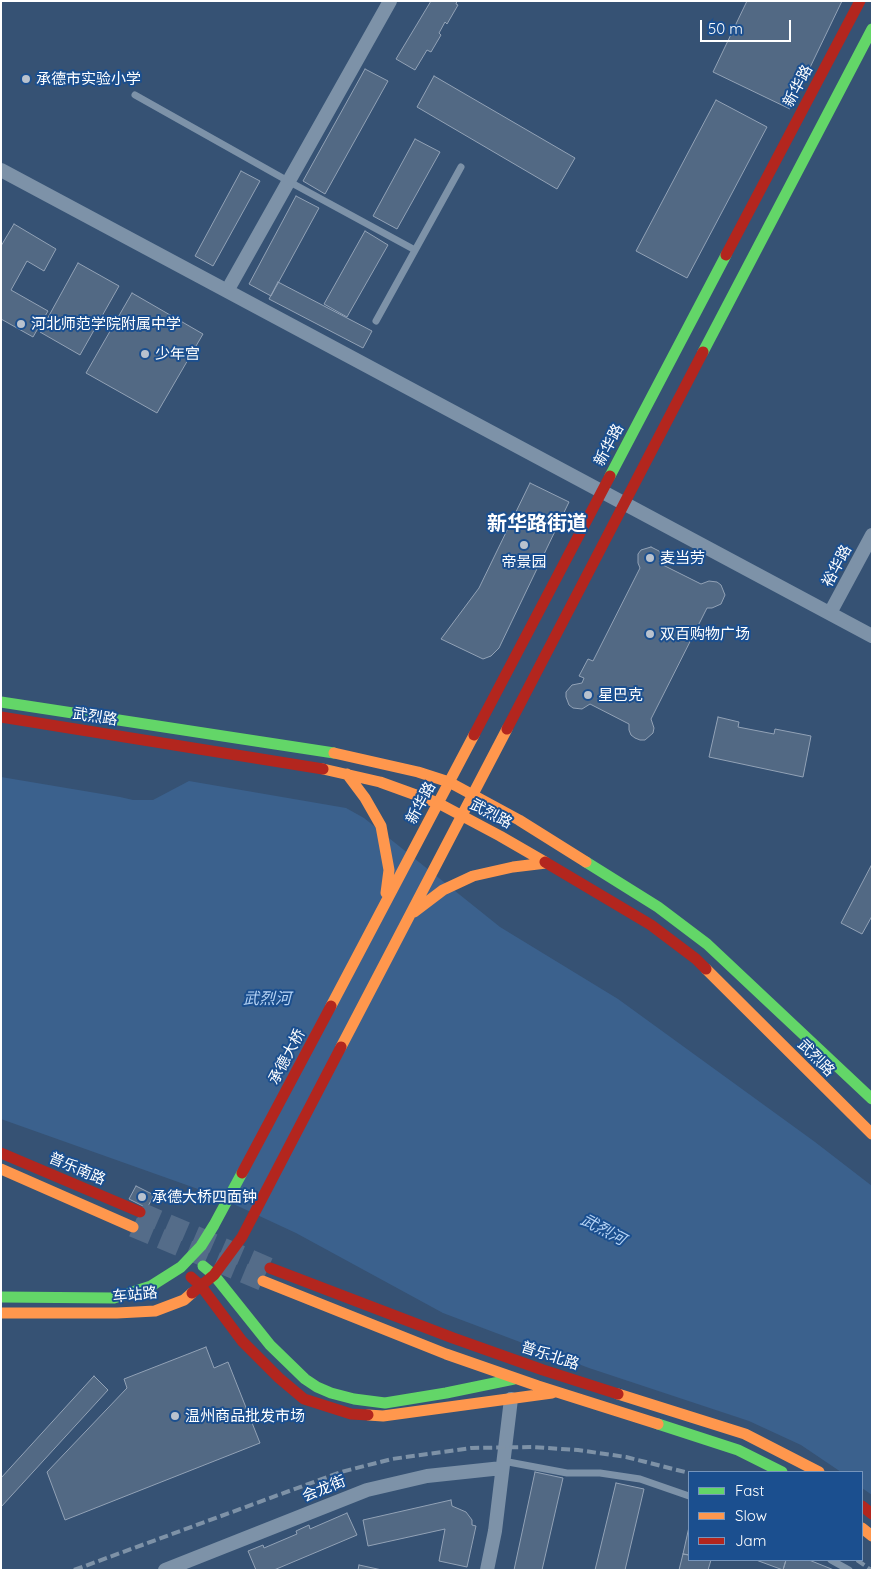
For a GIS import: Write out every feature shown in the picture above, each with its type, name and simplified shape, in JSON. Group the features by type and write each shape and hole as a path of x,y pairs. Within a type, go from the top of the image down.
{"main road":[{"name":"新华路","path":"386,902 860,1"},
{"path":"410,914 872,29"},
{"name":"武烈路","path":"1,702 339,754 418,772 449,782 527,825 658,907 707,944 872,1098"},
{"name":"武烈路","path":"1,717 347,774 380,782 438,803 546,862 651,925 696,959 872,1134"},
{"path":"347,774 366,798 381,826 388,870 386,902"},
{"path":"410,914 443,890 472,876 546,862"},
{"name":"承德大桥","path":"214,1225 386,902"},
{"name":"车站路","path":"1,1314 155,1311 184,1300 214,1275 242,1237 410,914"},
{"name":"普乐南路","path":"1,1153 140,1212"},
{"name":"普乐南路","path":"1,1169 133,1227"},
{"name":"车站路","path":"1,1297 114,1298 151,1286 181,1267 201,1246 214,1225"},
{"path":"192,1256 214,1275 270,1345 305,1379 317,1387 332,1393 354,1399 385,1403 446,1393 516,1378 553,1373"},
{"path":"181,1267 201,1286 242,1341 279,1378 304,1399 324,1406 351,1414 383,1416 557,1392"},
{"name":"普乐北路","path":"270,1268 453,1338 553,1373 745,1434 817,1471"},
{"path":"263,1281 446,1354 738,1450 780,1471"}],"street":[{"path":"227,291 390,1"},
{"path":"1,170 872,636"},
{"name":"裕华路","path":"830,613 872,535"},
{"path":"487,1570 495,1531 511,1399"},
{"name":"会龙街","path":"166,1570 366,1490 427,1476 503,1465"}],"lane":[{"path":"135,96 288,182 415,250"},
{"path":"376,321 461,167"},
{"path":"503,1465 567,1473 600,1473 640,1479 688,1496"},
{"path":"834,1561 849,1570"}],"water":[{"name":"武烈河","path":"1,777 133,800 153,800 189,781 346,808 364,818 500,927 618,999 815,1142 872,1186 872,1495 863,1489 863,1471 840,1471 801,1445 749,1421 589,1368 443,1313 296,1233 212,1194 1,1119"}],"building":[{"path":"431,1 457,1 456,4 458,5 447,24 445,22 439,33 441,35 431,52 427,50 415,70 396,59"},
{"path":"747,1 842,1 790,109 713,72"},
{"path":"365,69 388,81 325,194 303,181"},
{"path":"434,76 575,158 557,189 417,107"},
{"path":"716,100 767,127 687,278 636,251"},
{"path":"415,139 440,152 397,229 373,216"},
{"path":"241,171 260,181 213,266 195,256"},
{"path":"296,196 319,208 271,296 249,284"},
{"path":"14,224 56,249 44,271 27,261 11,290 48,311 33,337 1,319 1,246"},
{"path":"365,231 388,245 347,317 324,304"},
{"path":"78,263 119,286 80,355 40,332"},
{"path":"278,282 372,331 363,348 269,299"},
{"name":"少年宫","path":"132,293 203,334 157,413 86,373"},
{"name":"帝景园","path":"530,483 569,502 499,648 491,656 483,659 441,639 479,588"},
{"name":"双百购物广场","path":"651,547 659,551 661,564 701,584 709,581 717,582 721,585 725,595 721,604 707,608 651,719 654,728 653,733 645,740 640,740 631,735 629,724 590,704 582,709 573,708 569,705 566,692 572,685 582,683 584,678 579,676 588,659 593,661 640,568 638,554 641,550"},
{"path":"718,717 739,722 738,727 774,734 775,729 811,736 803,777 709,757"},
{"path":"872,864 872,916 862,934 841,923"},
{"name":"承德大桥四面钟","path":"136,1186 154,1195 147,1208 129,1199"},
{"name":"温州商品批发市场","path":"206,1347 214,1368 228,1362 260,1443 65,1520 47,1472 127,1388 124,1379"},
{"path":"94,1376 108,1390 1,1507 1,1478"},
{"path":"535,1472 563,1478 542,1570 514,1570"},
{"path":"616,1483 644,1489 625,1570 595,1570"},
{"path":"451,1500 452,1506 466,1512 472,1520 472,1525 476,1526 467,1567 439,1561 445,1529 368,1546 363,1520"},
{"path":"347,1513 357,1535 274,1570 256,1570 248,1551 263,1545 264,1548 297,1534 296,1531 309,1525 310,1529"},
{"path":"688,1532 688,1555 683,1554"},
{"path":"683,1554 688,1555 688,1561 711,1561 708,1570 679,1570"},
{"path":"759,1561 786,1561 783,1570"},
{"path":"786,1561 812,1561 834,1570 783,1570"},
{"path":"359,1565 382,1570 358,1570"}],"tunnel":[{"path":"140,1212 270,1268"},
{"path":"133,1227 263,1281"}],"railway":[{"path":"74,1570 341,1472 392,1459 471,1448 532,1447 578,1450 626,1457 688,1473"},
{"path":"858,1561 871,1570"}],"traffic: fast":[{"path":"703,352 872,29"},
{"path":"610,476 726,255"},
{"path":"1,702 334,753"},
{"path":"586,862 658,907 707,944 872,1099"},
{"path":"1,1297 114,1298 151,1286 181,1267 201,1246 242,1173"},
{"path":"203,1266 214,1275 270,1345 305,1379 331,1393 354,1399 385,1403 514,1379"},
{"path":"658,1424 738,1450 780,1471"}],"traffic: slow":[{"path":"341,1047 507,729"},
{"path":"331,1006 474,735"},
{"path":"334,753 418,772 449,782 519,820 586,862"},
{"path":"323,769 380,782 438,803 545,862"},
{"path":"347,774 365,798 381,826 389,870 386,893"},
{"path":"414,912 443,890 473,876 513,867 546,863"},
{"path":"706,969 872,1134"},
{"path":"1,1169 133,1227"},
{"path":"263,1281 446,1354 538,1386 658,1424"},
{"path":"1,1313 117,1313 155,1311 184,1300 192,1293"},
{"path":"368,1415 383,1416 552,1393"},
{"path":"618,1394 745,1434 817,1471"},
{"path":"863,1529 872,1536"}],"traffic: jam":[{"path":"726,255 860,1"},
{"path":"507,729 703,352"},
{"path":"474,735 610,476"},
{"path":"1,717 323,769"},
{"path":"545,862 651,925 696,959 706,969"},
{"path":"242,1173 331,1006"},
{"path":"192,1293 214,1275 242,1237 341,1047"},
{"path":"1,1153 140,1212"},
{"path":"270,1268 453,1338 618,1394"},
{"path":"191,1277 201,1286 242,1341 279,1378 304,1399 351,1414 368,1415"},
{"path":"863,1507 872,1514"}],"place":[{"name":"承德市实验小学","path":"26,79"},
{"name":"河北师范学院附属中学","path":"21,324"},
{"name":"少年宫","path":"145,354"},
{"name":"帝景园","path":"524,545"},
{"name":"麦当劳","path":"650,558"},
{"name":"双百购物广场","path":"650,634"},
{"name":"星巴克","path":"588,695"},
{"name":"承德大桥四面钟","path":"142,1197"},
{"name":"温州商品批发市场","path":"175,1416"}],"district":[{"name":"新华路街道","path":"537,524"}]}
